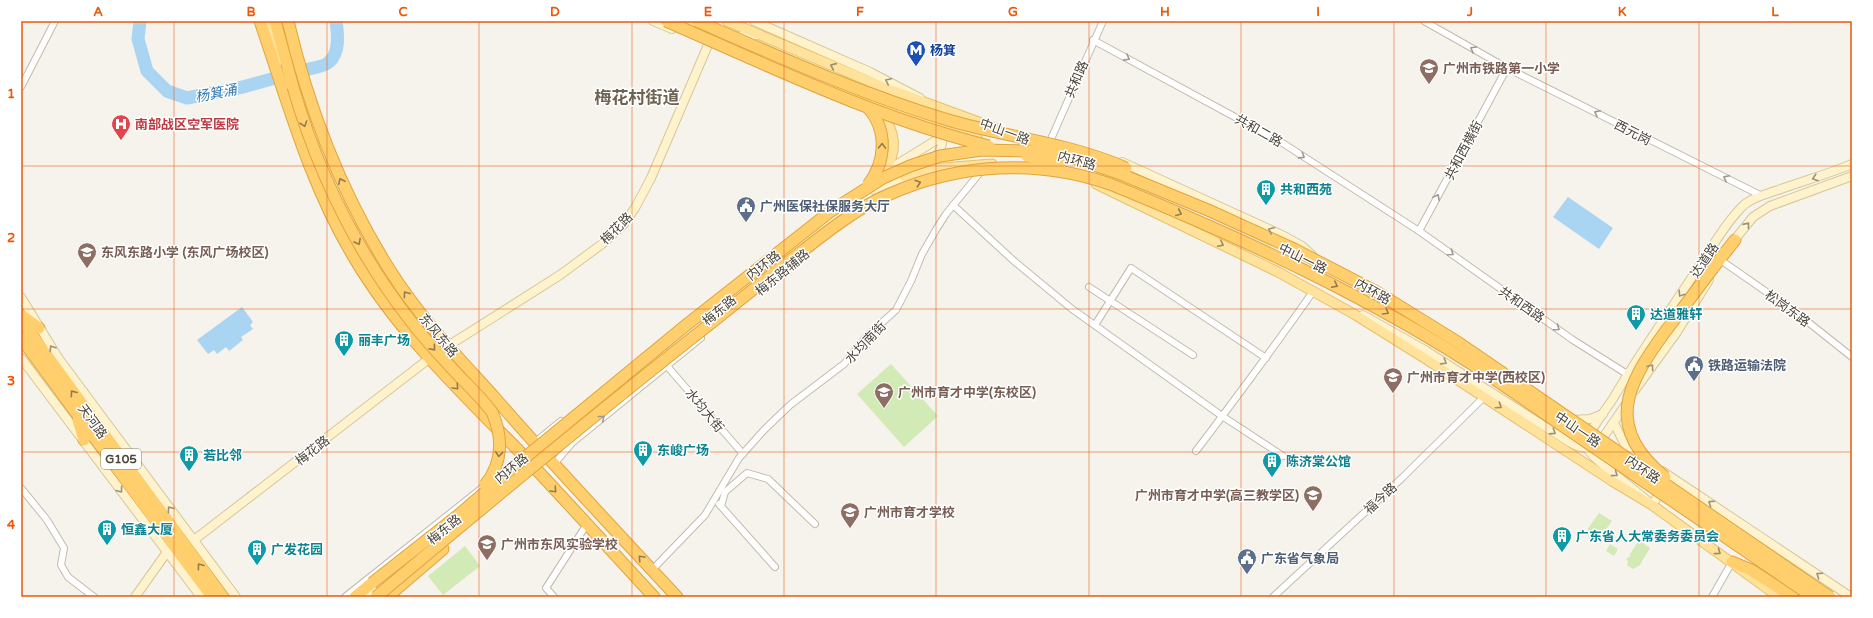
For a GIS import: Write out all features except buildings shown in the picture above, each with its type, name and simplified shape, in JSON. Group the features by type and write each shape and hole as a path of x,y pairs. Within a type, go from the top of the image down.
{"highway":[{"path":"260,21 281,79"},
{"path":"275,21 310,140 326,179 346,220 387,289 427,340 487,406 493,416 498,430 500,448 498,464 485,485 372,583"},
{"path":"288,21 297,61"},
{"path":"666,21 881,113 939,133 1044,161 1091,177"},
{"path":"698,23 800,66 913,109 948,120 1082,153 1108,161 1150,179 1208,210"},
{"name":"东风东路","path":"297,61 329,153 357,214 400,286 448,346 537,446 677,597"},
{"path":"778,269 867,187 877,170 882,151 879,126 872,112 864,103 847,90 800,66"},
{"name":"东风东路","path":"281,79 309,165 336,226 382,301 430,358 587,524 651,596"},
{"name":"内环路","path":"355,597 461,513 528,455 685,326 831,211 873,183 895,172 940,156 967,151 1019,150 1048,153 1078,160 1118,173 1208,210 1294,248 1358,282 1416,315 1830,597"},
{"name":"内环路","path":"376,597 592,418 778,269 850,215 890,194 921,182 970,170 1007,167 1037,168 1091,177 1197,221 1352,294 1414,328 1490,376 1813,597"},
{"path":"1732,529 1659,471 1643,456 1630,432 1627,411 1631,390 1640,369 1735,240"},
{"path":"21,315 38,328"},
{"name":"天河路","path":"21,320 223,597"},
{"name":"天河路","path":"21,338 162,532 212,597"},
{"path":"75,412 84,440"},
{"path":"387,597 511,494 592,418"},
{"path":"162,532 167,552"},
{"path":"1732,562 1751,570 1793,597"}],"main road":[{"name":"东风东路","path":"270,21 281,79"},
{"name":"东风东路","path":"283,21 297,61"},
{"path":"653,21 867,114 882,122 894,135"},
{"path":"684,21 708,45"},
{"name":"中山一路","path":"684,21 698,23 724,38 864,98 944,127 984,139"},
{"name":"中山一路","path":"727,21 854,75 1072,156 1172,196 1325,269 1440,334 1663,488 1825,597"},
{"path":"754,21 876,75 934,106 944,120 944,127"},
{"path":"698,23 708,45"},
{"path":"708,45 724,38 759,35"},
{"name":"梅花路","path":"448,346 560,275 602,244 623,225 635,208 645,189 708,45"},
{"path":"864,98 886,119 894,135 895,147 893,155 883,173"},
{"name":"梅东路","path":"554,464 559,446 566,437 766,269 854,201 881,186 920,170 932,161 941,148 944,127"},
{"path":"943,137 958,137 1038,153 1072,156"},
{"name":"梅东路","path":"537,446 688,331 764,266 883,173 943,137"},
{"path":"1025,139 1051,138 1091,151 1146,173 1294,241 1314,256 1325,269"},
{"name":"中山一路","path":"1007,148 1048,163 1149,209 1314,290 1404,345 1607,478 1652,505 1779,597"},
{"path":"904,176 942,168 988,164 1048,163"},
{"name":"达道路","path":"1589,436 1628,374 1723,231 1744,205 1760,195 1827,174 1852,164"},
{"path":"1146,173 1172,196"},
{"name":"达道路","path":"1600,444 1636,388 1677,332 1735,240 1760,211 1852,176"},
{"path":"21,296 38,328 59,359 236,597"},
{"path":"1336,303 1379,323 1425,350 1572,444 1587,448 1596,447 1600,444"},
{"path":"21,358 201,597"},
{"name":"梅花路","path":"194,540 430,358"},
{"path":"1559,416 1583,420 1596,418 1604,414"},
{"path":"1614,423 1625,445 1851,597"},
{"path":"1572,444 1581,431"},
{"path":"1587,448 1589,436"},
{"path":"1587,448 1600,463 1640,493 1652,505 1663,488"},
{"name":"梅东路","path":"360,597 527,460"},
{"name":"梅东路","path":"366,597 527,460"},
{"path":"1680,482 1686,503"},
{"path":"1717,523 1724,512"},
{"path":"135,597 167,552"}],"street":[{"path":"21,87 55,21"},
{"name":"共和路","path":"1051,138 1093,40 1103,21"},
{"name":"西元岗","path":"1424,21 1506,68 1760,195"},
{"name":"共和二路","path":"1093,40 1281,142 1419,231"},
{"name":"共和西横街","path":"1419,231 1506,68"},
{"name":"水均南街","path":"652,570 705,515 714,498 743,454 790,405 844,364 867,336 896,310 909,286 922,254 942,219 988,164"},
{"name":"梅东路辅路","path":"554,464 572,443 735,310 904,176"},
{"path":"953,206 1014,261 1072,309 1222,416 1283,456"},
{"name":"共和西路","path":"1419,231 1573,340 1628,374"},
{"name":"松岗东路","path":"1722,261 1798,314 1852,357"},
{"path":"1095,325 1131,268 1266,358"},
{"path":"1089,287 1193,355"},
{"path":"1196,451 1266,358 1314,290"},
{"path":"728,302 735,310"},
{"name":"水均大街","path":"667,366 743,454"},
{"name":"福今路","path":"1273,597 1403,477 1484,397"},
{"path":"345,597 527,460"},
{"path":"721,506 725,492 747,473 768,479 815,524"},
{"path":"21,488 46,520 64,548 61,565 68,577 94,597"},
{"path":"714,498 775,567"},
{"path":"554,597 546,588 587,524"},
{"path":"1712,597 1732,562"}],"green space":[{"path":"891,364 938,416 904,447 857,394"},
{"path":"1599,513 1612,521 1602,535 1598,535 1600,537 1593,541 1589,539 1587,530"},
{"path":"1639,540 1650,548 1640,565 1633,569 1627,565 1628,561 1626,560 1630,557 1630,554"},
{"path":"1610,544 1618,549 1614,556 1606,551"},
{"path":"465,546 480,566 443,595 428,576"}],"water":[{"path":"1568,197 1613,228 1599,249 1553,217"},
{"path":"242,307 253,322 250,325 253,329 241,337 243,340 229,351 226,347 217,354 214,350 208,354 197,340"}],"waterway":[{"name":"杨箕涌","path":"140,21 138,39 147,71 167,91 187,98 243,87 296,72"},
{"name":"杨箕涌","path":"305,70 324,65 333,58 337,48 336,21"}],"place":[{"name":"杨箕","path":"916,67"},
{"name":"广州市铁路第一小学","path":"1429,85"},
{"name":"南部战区空军医院","path":"121,141"},
{"name":"共和西苑","path":"1266,206"},
{"name":"广州医保社保服务大厅","path":"746,223"},
{"name":"东风东路小学 (东风广场校区)","path":"87,269"},
{"name":"达道雅轩","path":"1636,331"},
{"name":"丽丰广场","path":"344,357"},
{"name":"铁路运输法院","path":"1694,382"},
{"name":"广州市育才中学(西校区)","path":"1393,394"},
{"name":"广州市育才中学(东校区)","path":"884,409"},
{"name":"东峻广场","path":"643,467"},
{"name":"若比邻","path":"189,472"},
{"name":"陈济棠公馆","path":"1272,478"},
{"name":"广州市育才中学(高三教学区)","path":"1313,512"},
{"name":"广州市育才学校","path":"850,529"},
{"name":"恒鑫大厦","path":"107,546"},
{"name":"广东省人大常委务委员会","path":"1562,553"},
{"name":"广州市东风实验学校","path":"487,561"},
{"name":"广发花园","path":"257,566"},
{"name":"广东省气象局","path":"1247,575"}],"district":[{"name":"梅花村街道","path":"637,97"}]}
